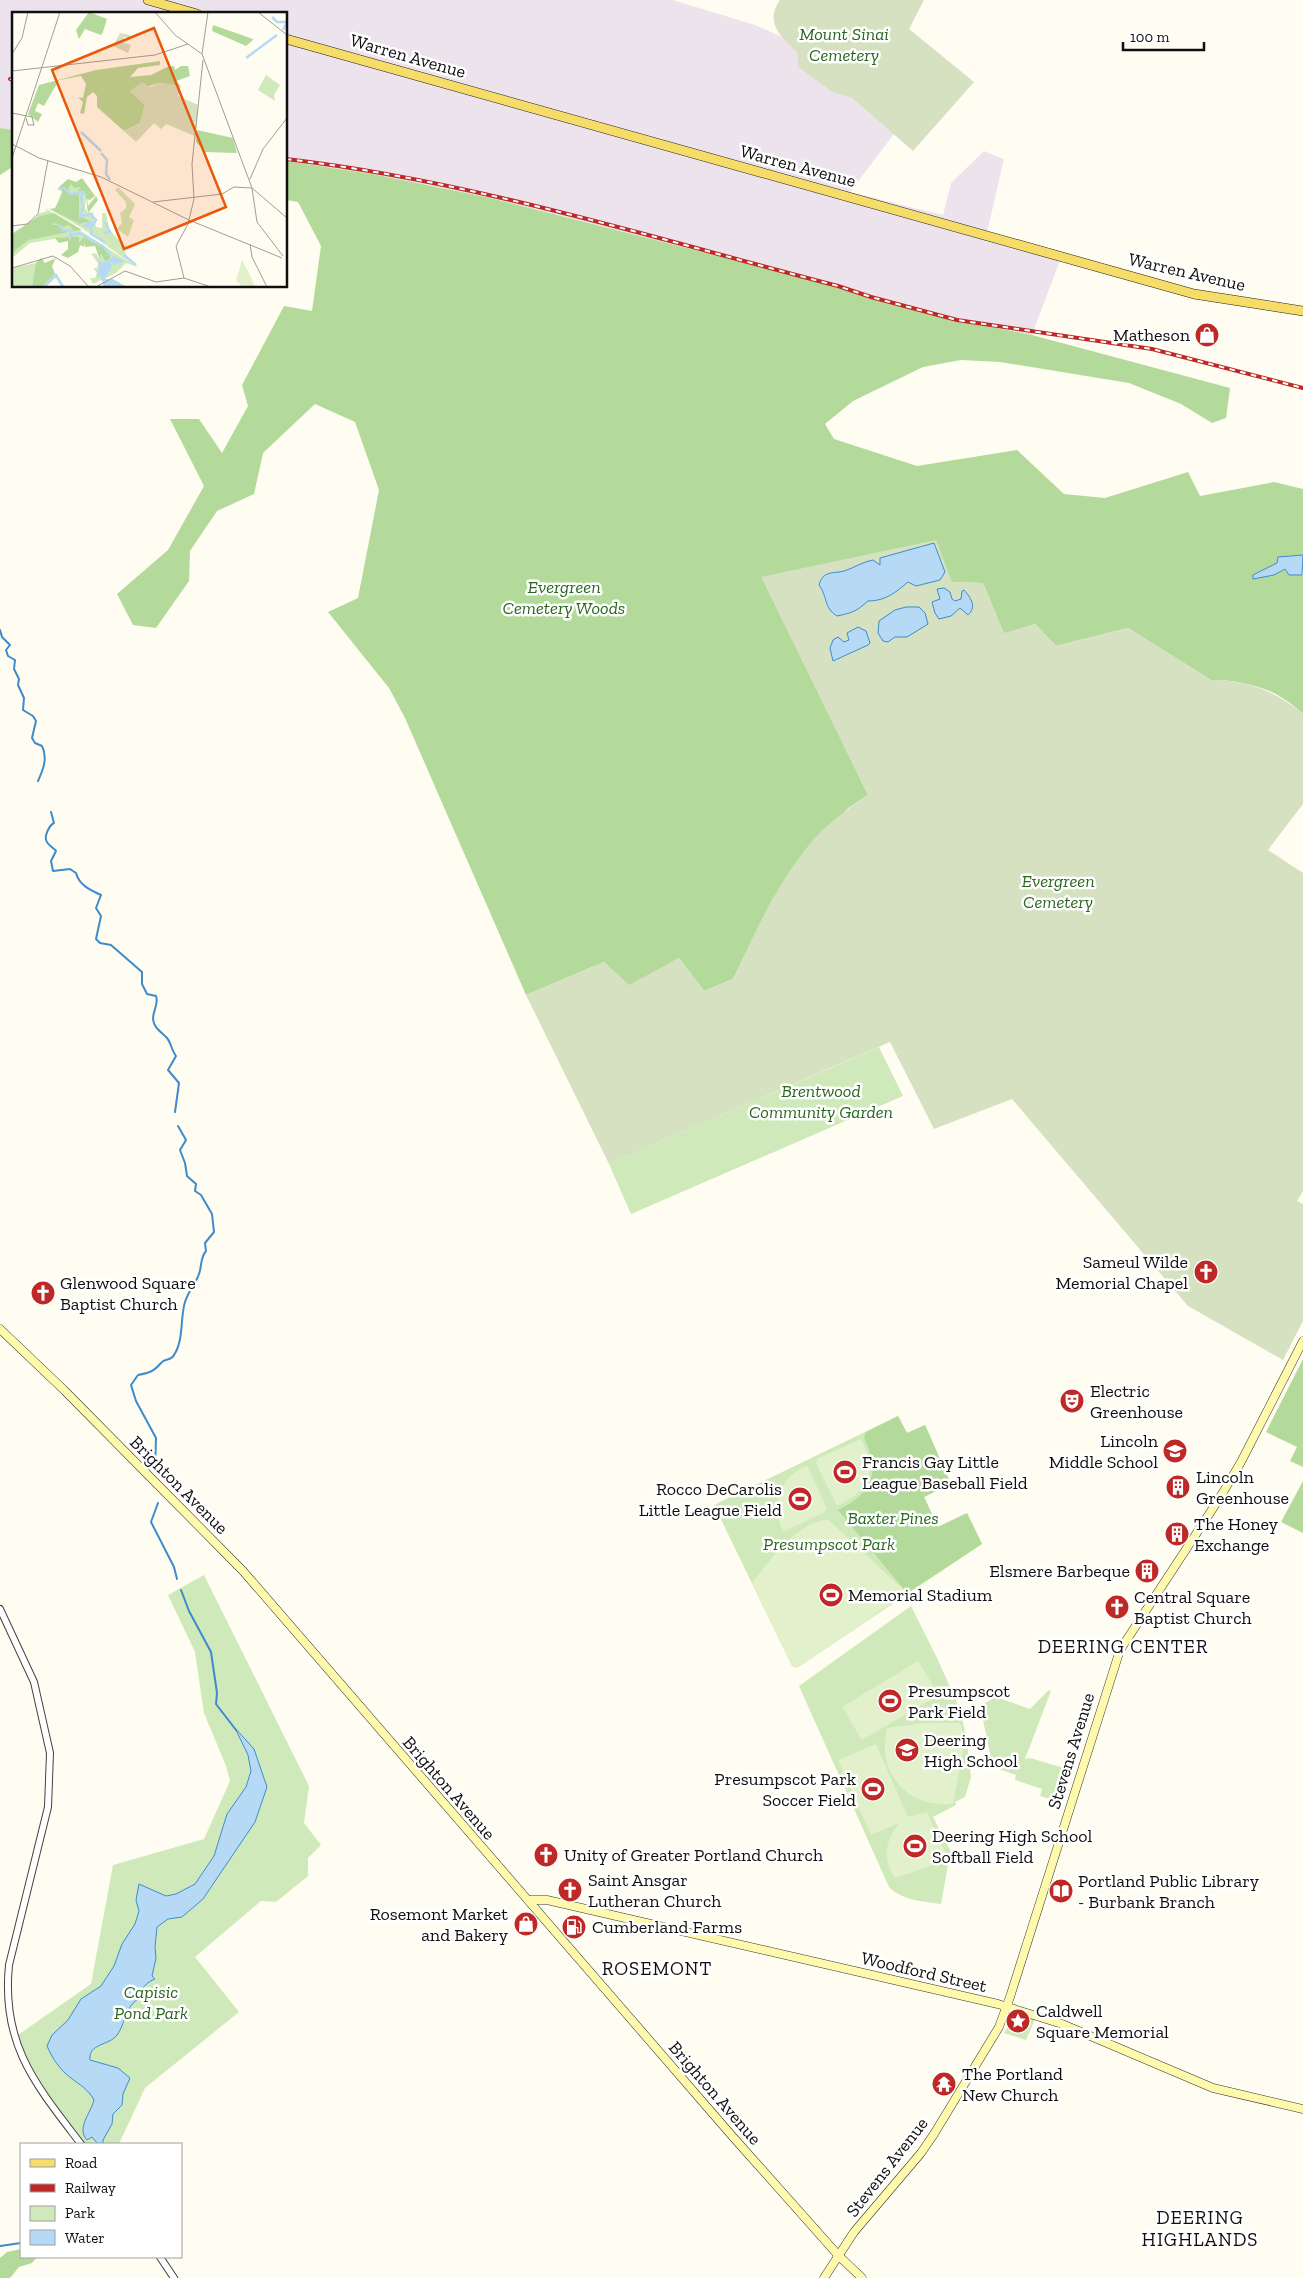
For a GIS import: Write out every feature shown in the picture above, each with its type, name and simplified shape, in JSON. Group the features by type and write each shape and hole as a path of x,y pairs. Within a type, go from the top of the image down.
{"main road":[{"path":"148,0 190,12"},
{"name":"Warren Avenue","path":"288,40 1194,294 1303,311"},
{"name":"Brighton Avenue","path":"0,1329 59,1385 243,1571 838,2255 862,2278"},
{"name":"Stevens Avenue","path":"824,2278 854,2232 927,2145 989,2043 1007,2006 1120,1650 1227,1486 1303,1341"},
{"name":"Woodford Street","path":"528,1900 547,1900 1007,2006 1062,2024 1213,2088 1303,2108"}],"street":[{"path":"0,1609 34,1682 50,1753 48,1807 9,1965 6,1991 9,2015 15,2038 30,2074 46,2099 80,2143"},
{"path":"161,2258 174,2278"}],"shaded area":[{"path":"0,0 673,0 755,25 780,36 797,52 798,67 832,92 852,98 894,134 850,192 943,215 951,183 984,151 1004,159 987,233 1062,255 1032,335 934,315 785,273 486,197 372,174 288,161 288,12 12,12 12,130 0,128"}],"green space":[{"name":"Mount Sinai Cemetery","path":"780,0 924,0 909,29 974,82 913,151 852,98 832,92 798,67 797,52 780,35 774,22 775,8"},
{"path":"0,128 12,130 12,167 0,175"},
{"name":"Evergreen Cemetery Woods","path":"288,161 372,174 486,197 785,273 934,315 1032,335 1230,388 1226,418 1212,423 1181,404 1129,383 1000,362 961,360 923,367 853,401 825,424 834,439 917,466 1017,450 1064,494 1105,498 1188,472 1200,496 1274,482 1303,489 1303,555 1279,557 1285,569 1303,575 1303,714 1277,694 1268,690 1239,682 1211,680 1128,628 1056,646 1035,624 1004,634 983,583 762,577 868,795 847,809 773,898 733,979 704,991 679,958 629,986 604,962 526,995 405,718 389,688 328,612 358,598 379,490 355,422 315,404 263,453 254,494 217,511 190,551 189,581 156,628 133,625 117,594 168,550 204,486 170,419 199,419 222,453 248,406 242,385 284,306 312,311 321,246 298,202 288,200"},
{"name":"Evergreen Cemetery","path":"936,540 952,582 983,583 1004,633 1035,624 1056,646 1128,628 1211,680 1224,680 1260,688 1283,699 1303,714 1303,804 1268,850 1303,873 1303,1191 1297,1201 1303,1204 1303,1321 1283,1360 1188,1306 1012,1099 934,1129 890,1042 609,1164 526,995 604,962 629,985 679,958 704,991 733,979 769,906 789,871 826,827 868,795 761,577"},
{"name":"Brentwood Community Garden","path":"879,1047 903,1096 631,1214 609,1164"},
{"path":"1303,1359 1303,1467 1290,1461 1297,1447 1266,1432"},
{"name":"Presumpscot Park","path":"898,1416 907,1433 925,1425 951,1484 924,1497 938,1527 967,1513 982,1544 797,1668 792,1666 714,1505"},
{"name":"Baxter Pines","path":"898,1416 907,1433 925,1425 951,1484 924,1497 938,1527 967,1513 982,1544 907,1593 838,1510 859,1497 870,1481 872,1462 864,1438 866,1432"},
{"name":"Francis Gay Little League Baseball Field","path":"861,1439 869,1461 868,1479 857,1493 837,1506 816,1463 817,1459"},
{"name":"Rocco DeCarolis Little League Field","path":"807,1466 827,1508 825,1512 783,1532 778,1512 780,1493 790,1477"},
{"path":"1303,1481 1303,1533 1281,1522"},
{"name":"Memorial Stadium","path":"829,1520 907,1593 797,1668 792,1666 752,1583 775,1555 794,1536 804,1528"},
{"name":"Capisic Pond Park","path":"204,1575 309,1786 304,1823 321,1845 308,1858 308,1876 276,1902 261,1901 195,1957 239,2012 145,2088 119,2143 80,2143 46,2099 15,2037 91,1984 113,1865 204,1839 230,1781 226,1766 204,1713 195,1652 168,1595"},
{"name":"Deering High School","path":"911,1606 959,1707 966,1735 971,1777 965,1797 955,1802 956,1805 933,1817 953,1856 949,1859 941,1904 907,1898 894,1892 889,1887 799,1686"},
{"name":"Presumpscot Park Field","path":"918,1661 939,1695 862,1740 842,1707"},
{"path":"1049,1690 1051,1691 1025,1759 1030,1758 1071,1770 1062,1803 1040,1796 1042,1789 1015,1780 1016,1775 993,1767 980,1706 996,1697 1030,1709"},
{"path":"923,1723 959,1723 962,1726 963,1751 953,1804 937,1804 909,1794 891,1773 886,1759 887,1728"},
{"path":"876,1744 908,1817 927,1812 946,1854 946,1861 895,1878 888,1864 887,1850 891,1836 899,1823 871,1835 838,1760"},
{"path":"1023,2016 1035,2019 1026,2040 1004,2033 1012,2019"},
{"path":"20,2249 20,2258 36,2258 32,2263 19,2267 10,2278 0,2278 0,2258 7,2252"}],"water":[{"path":"934,543 945,572 940,580 916,586 908,582 890,595 874,601 868,601 847,614 837,616 830,609 819,585 826,575 844,571 873,560 880,565 880,558"},
{"path":"1303,555 1302,575 1289,575 1285,569 1274,575 1253,579 1253,575 1277,563 1278,557"},
{"path":"944,588 950,592 952,599 955,601 961,599 962,591 964,590 971,599 973,606 968,615 960,608 951,616 939,619 932,602 940,599 937,589"},
{"path":"906,607 919,607 925,613 928,624 907,637 895,637 888,642 883,641 878,633 879,621 895,610"},
{"path":"858,627 866,631 870,643 833,661 830,648 833,640 838,637 844,642 849,640 847,633"},
{"path":"235,1728 254,1749 267,1787 255,1822 203,1899 182,1917 168,1919 157,1927 156,1958 152,1976 155,1979 142,1989 138,1999 127,2012 117,2035 92,2050 90,2060 118,2068 130,2078 123,2094 122,2105 113,2114 112,2124 103,2143 97,2143 92,2137 87,2140 83,2131 84,2125 94,2100 86,2090 60,2068 47,2046 52,2035 68,2020 81,1999 101,1986 114,1966 122,1944 135,1924 139,1911 136,1900 139,1884 166,1896 176,1894 195,1884 214,1856 227,1814 246,1787 251,1771 248,1755"}],"waterway":[{"path":"0,630 2,637 10,645 6,650 8,656 15,660 14,669 24,698 23,710 33,716 36,721 32,738 44,750 44,764 38,781"},
{"path":"51,812 54,823 46,834 46,840 56,851 51,861 53,871 70,869 76,873 77,877 86,887 101,895 96,908 101,916 96,939 100,943 111,945 142,972 142,984 147,994 156,996 157,1002 153,1019 157,1028 168,1040 176,1056 168,1070 179,1083 175,1112"},
{"path":"155,1470 156,1438 136,1401 131,1385 138,1375 151,1371 174,1355 181,1336 185,1302 199,1274 206,1251 205,1243 214,1232 212,1214 201,1195 195,1191 196,1184 187,1176 180,1150 186,1140 178,1126"},
{"path":"158,1503 151,1522 174,1567 177,1579"},
{"path":"181,1590 189,1611 211,1652 217,1693 216,1704 236,1730"},
{"path":"0,2246 20,2243"}],"railway":[{"path":"288,159 356,169 495,196 838,286 871,297 957,320 1152,349 1303,388"}],"place":[{"name":"Matheson","path":"1207,335"},
{"name":"Sameul Wilde Memorial Chapel","path":"1206,1272"},
{"name":"Glenwood Square Baptist Church","path":"43,1293"},
{"name":"Electric Greenhouse","path":"1072,1401"},
{"name":"Lincoln Middle School","path":"1175,1451"},
{"name":"Francis Gay Little League Baseball Field","path":"845,1472"},
{"name":"Lincoln Greenhouse","path":"1178,1487"},
{"name":"Rocco DeCarolis Little League Field","path":"800,1499"},
{"name":"The Honey Exchange","path":"1177,1534"},
{"name":"Elsmere Barbeque","path":"1147,1571"},
{"name":"Memorial Stadium","path":"831,1595"},
{"name":"Central Square Baptist Church","path":"1117,1607"},
{"name":"Presumpscot Park Field","path":"890,1701"},
{"name":"Deering High School","path":"907,1750"},
{"name":"Presumpscot Park Soccer Field","path":"873,1789"},
{"name":"Deering High School Softball Field","path":"915,1846"},
{"name":"Unity of Greater Portland Church","path":"546,1855"},
{"name":"Saint Ansgar Lutheran Church","path":"570,1890"},
{"name":"Portland Public Library - Burbank Branch","path":"1061,1891"},
{"name":"Rosemont Market and Bakery","path":"526,1924"},
{"name":"Cumberland Farms","path":"574,1927"},
{"name":"Caldwell Square Memorial","path":"1018,2021"},
{"name":"The Portland New Church","path":"944,2084"}],"district":[{"name":"DEERING CENTER","path":"1123,1646"},
{"name":"ROSEMONT","path":"657,1968"},
{"name":"DEERING HIGHLANDS","path":"1200,2228"}]}
